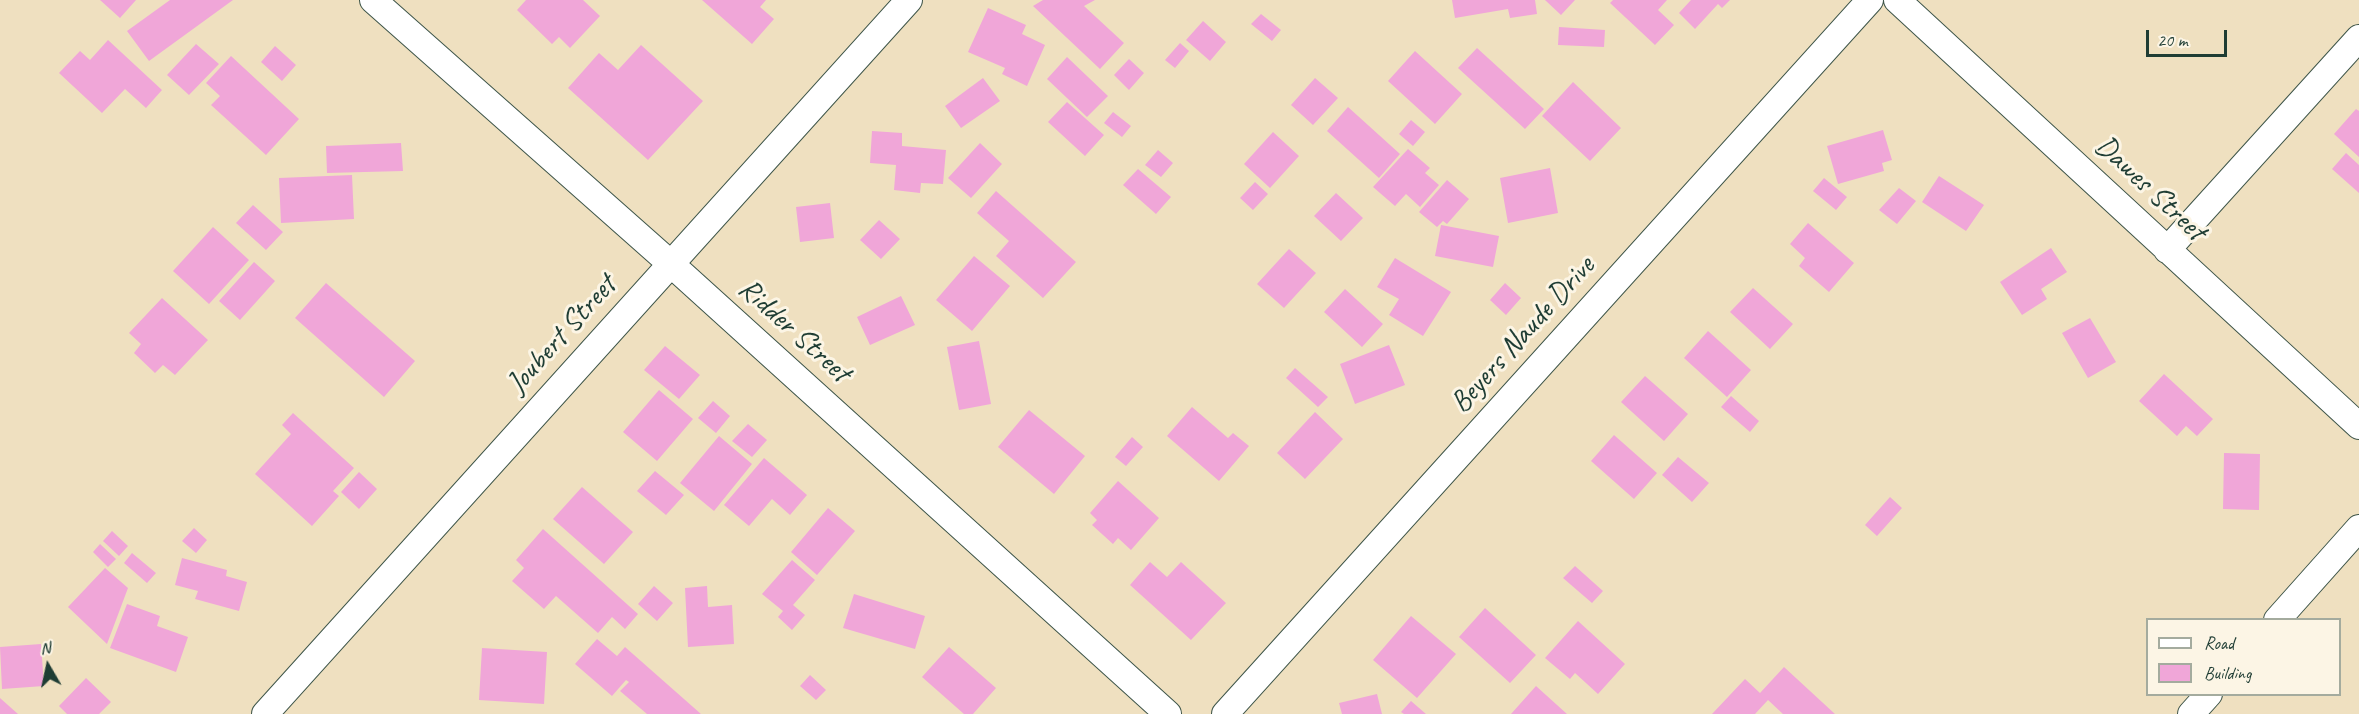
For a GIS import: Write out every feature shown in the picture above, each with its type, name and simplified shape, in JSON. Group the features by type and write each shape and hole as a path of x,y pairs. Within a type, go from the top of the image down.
{"street":[{"name":"Ridder Street","path":"373,0 671,264 1168,714"},
{"name":"Joubert Street","path":"265,714 909,0"},
{"name":"Beyers Naude Drive","path":"1225,714 1870,0"},
{"name":"Dawes Street","path":"1897,0 2359,426"},
{"path":"2167,250 2359,38"},
{"path":"2279,618 2359,528"},
{"path":"2191,714 2207,696"}],"building":[{"path":"100,0 136,0 120,18"},
{"path":"170,0 233,0 149,61 127,31"},
{"path":"526,0 583,0 600,16 570,48 559,37 552,44 517,10"},
{"path":"702,0 766,0 760,7 774,19 752,44"},
{"path":"1043,0 1095,0 1084,6 1124,43 1100,69 1033,6"},
{"path":"1452,0 1535,0 1537,14 1510,18 1508,9 1455,18"},
{"path":"1545,0 1575,0 1561,15"},
{"path":"1613,0 1667,0 1658,10 1674,25 1655,45 1610,3"},
{"path":"1691,0 1730,0 1722,8 1718,4 1695,29 1679,13"},
{"path":"988,8 1026,25 1022,34 1045,45 1027,86 1002,74 1005,68 968,52"},
{"path":"1261,14 1281,30 1272,41 1251,24"},
{"path":"1203,21 1226,42 1210,61 1186,40"},
{"path":"1559,27 1605,30 1604,47 1558,45"},
{"path":"108,40 162,90 146,108 125,89 102,113 59,73 80,51 90,60"},
{"path":"1180,43 1189,51 1175,68 1165,60"},
{"path":"196,44 219,64 189,95 167,75"},
{"path":"641,45 703,101 648,160 568,88 599,53 618,70"},
{"path":"275,46 296,65 282,81 261,62"},
{"path":"1477,48 1544,109 1525,129 1458,68"},
{"path":"1415,51 1462,94 1435,124 1388,81"},
{"path":"231,56 299,119 266,155 211,105 220,96 206,83"},
{"path":"1067,57 1108,96 1087,117 1047,79"},
{"path":"1129,59 1144,73 1129,90 1114,75"},
{"path":"983,78 1000,101 961,128 945,106"},
{"path":"1315,78 1338,98 1313,125 1291,105"},
{"path":"1573,82 1621,128 1590,161 1542,116"},
{"path":"1067,102 1104,135 1085,156 1048,122"},
{"path":"1348,107 1400,154 1379,178 1327,131"},
{"path":"2356,109 2359,111 2359,157 2334,134"},
{"path":"1113,112 1131,126 1122,137 1104,123"},
{"path":"1411,120 1425,132 1413,146 1399,134"},
{"path":"1883,130 1892,160 1882,163 1884,171 1838,184 1827,146"},
{"path":"872,131 902,133 902,146 946,150 943,184 921,183 920,193 894,190 896,165 870,163"},
{"path":"1273,132 1299,156 1270,188 1244,164"},
{"path":"401,143 403,171 327,173 326,146"},
{"path":"980,143 1002,164 971,198 948,178"},
{"path":"1408,149 1430,168 1425,173 1439,185 1420,207 1406,194 1395,206 1373,187"},
{"path":"1158,150 1173,163 1161,177 1145,165"},
{"path":"2346,153 2359,165 2359,193 2332,169"},
{"path":"1550,168 1558,213 1508,223 1500,178"},
{"path":"1138,169 1171,197 1156,214 1123,185"},
{"path":"352,175 354,219 281,223 279,178"},
{"path":"1939,176 1984,205 1966,231 1922,202"},
{"path":"1824,178 1847,197 1836,210 1813,191"},
{"path":"1447,180 1469,199 1447,224 1443,221 1437,227 1419,212"},
{"path":"1255,182 1268,194 1253,210 1240,198"},
{"path":"1899,188 1916,201 1897,224 1879,210"},
{"path":"996,191 1076,262 1043,298 996,256 1009,241 977,213"},
{"path":"1336,193 1363,218 1341,241 1314,216"},
{"path":"830,203 834,238 800,242 796,207"},
{"path":"253,205 283,232 266,250 236,223"},
{"path":"879,220 900,239 881,259 860,240"},
{"path":"1808,223 1854,263 1829,292 1799,266 1805,258 1790,244"},
{"path":"1441,225 1499,236 1493,267 1435,256"},
{"path":"213,227 249,260 209,304 173,271"},
{"path":"2051,248 2067,272 2041,289 2047,299 2022,315 2000,282"},
{"path":"1289,249 1316,273 1284,308 1257,284"},
{"path":"974,256 1010,286 972,331 936,300"},
{"path":"1395,258 1451,292 1423,336 1389,315 1399,299 1377,287"},
{"path":"254,262 275,281 240,320 219,301"},
{"path":"326,283 415,361 384,397 295,318"},
{"path":"1505,283 1521,298 1506,315 1490,300"},
{"path":"1753,288 1793,324 1770,349 1730,312"},
{"path":"1345,289 1383,324 1362,347 1324,312"},
{"path":"901,296 915,325 870,345 857,317"},
{"path":"162,298 208,340 175,375 163,365 155,373 134,353 141,344 129,333"},
{"path":"2090,318 2116,362 2088,378 2062,333"},
{"path":"1708,331 1751,370 1727,397 1684,358"},
{"path":"979,341 991,404 959,410 947,347"},
{"path":"1389,345 1405,385 1355,404 1340,364"},
{"path":"665,346 700,375 679,399 644,370"},
{"path":"1295,368 1328,397 1318,407 1286,378"},
{"path":"2164,374 2213,419 2197,436 2186,426 2177,436 2139,401"},
{"path":"1645,376 1688,414 1664,441 1621,402"},
{"path":"659,390 693,419 657,461 623,432"},
{"path":"1731,396 1759,421 1750,432 1721,407"},
{"path":"713,401 730,416 716,433 698,418"},
{"path":"1192,407 1228,438 1233,433 1249,446 1219,481 1167,436"},
{"path":"1029,410 1085,456 1054,494 998,447"},
{"path":"1315,412 1343,439 1305,479 1277,453"},
{"path":"293,413 354,468 333,491 339,496 312,526 255,474 291,434 282,425"},
{"path":"748,424 767,440 752,457 732,441"},
{"path":"1614,435 1657,473 1634,499 1591,461"},
{"path":"719,436 752,464 714,511 680,483"},
{"path":"1132,437 1143,447 1126,466 1115,457"},
{"path":"2224,453 2260,454 2259,510 2223,509"},
{"path":"1678,457 1709,483 1692,502 1662,475"},
{"path":"764,458 807,495 790,515 772,499 749,526 724,505"},
{"path":"655,471 684,495 666,515 637,491"},
{"path":"359,472 377,489 359,509 341,492"},
{"path":"1118,481 1159,518 1131,550 1118,538 1113,544 1092,525 1097,520 1090,513"},
{"path":"582,487 633,532 604,564 553,519"},
{"path":"1890,497 1902,508 1877,536 1865,525"},
{"path":"828,508 855,531 817,575 791,552"},
{"path":"194,528 207,540 196,553 182,541"},
{"path":"543,529 638,614 625,629 612,617 598,633 556,596 544,609 512,581 524,568 516,560"},
{"path":"112,531 128,546 119,556 103,541"},
{"path":"100,544 116,559 108,567 93,552"},
{"path":"132,553 156,573 147,583 124,563"},
{"path":"182,558 227,570 226,576 247,582 239,611 195,599 198,591 175,585"},
{"path":"792,560 815,580 793,605 805,615 792,630 778,617 783,611 762,594"},
{"path":"1150,562 1167,577 1181,562 1226,603 1191,640 1130,585"},
{"path":"1575,566 1603,591 1592,603 1563,578"},
{"path":"105,568 128,588 107,644 68,607"},
{"path":"654,586 673,603 657,621 638,604"},
{"path":"707,586 708,607 732,605 734,644 688,647 685,588"},
{"path":"854,594 925,616 915,649 843,628"},
{"path":"127,604 160,616 157,626 188,637 176,672 110,648"},
{"path":"1485,608 1536,655 1510,683 1459,637"},
{"path":"1411,616 1456,654 1417,698 1373,660"},
{"path":"1578,621 1625,664 1598,694 1575,673 1570,679 1545,658"},
{"path":"597,639 617,656 625,647 701,714 647,714 620,691 629,682 626,680 612,696 575,664"},
{"path":"41,644 44,686 2,689 0,647"},
{"path":"949,647 996,688 973,714 964,714 922,677"},
{"path":"482,648 547,652 544,704 479,700"},
{"path":"1784,667 1835,714 1783,714 1768,700 1755,714 1712,714 1745,679 1760,693"},
{"path":"810,675 826,690 816,700 800,686"},
{"path":"86,678 111,702 99,714 67,714 59,706"},
{"path":"1536,686 1567,714 1511,714"},
{"path":"1377,694 1382,714 1342,714 1339,703"},
{"path":"0,698 18,714 0,714"},
{"path":"1411,701 1426,714 1401,712"}]}
